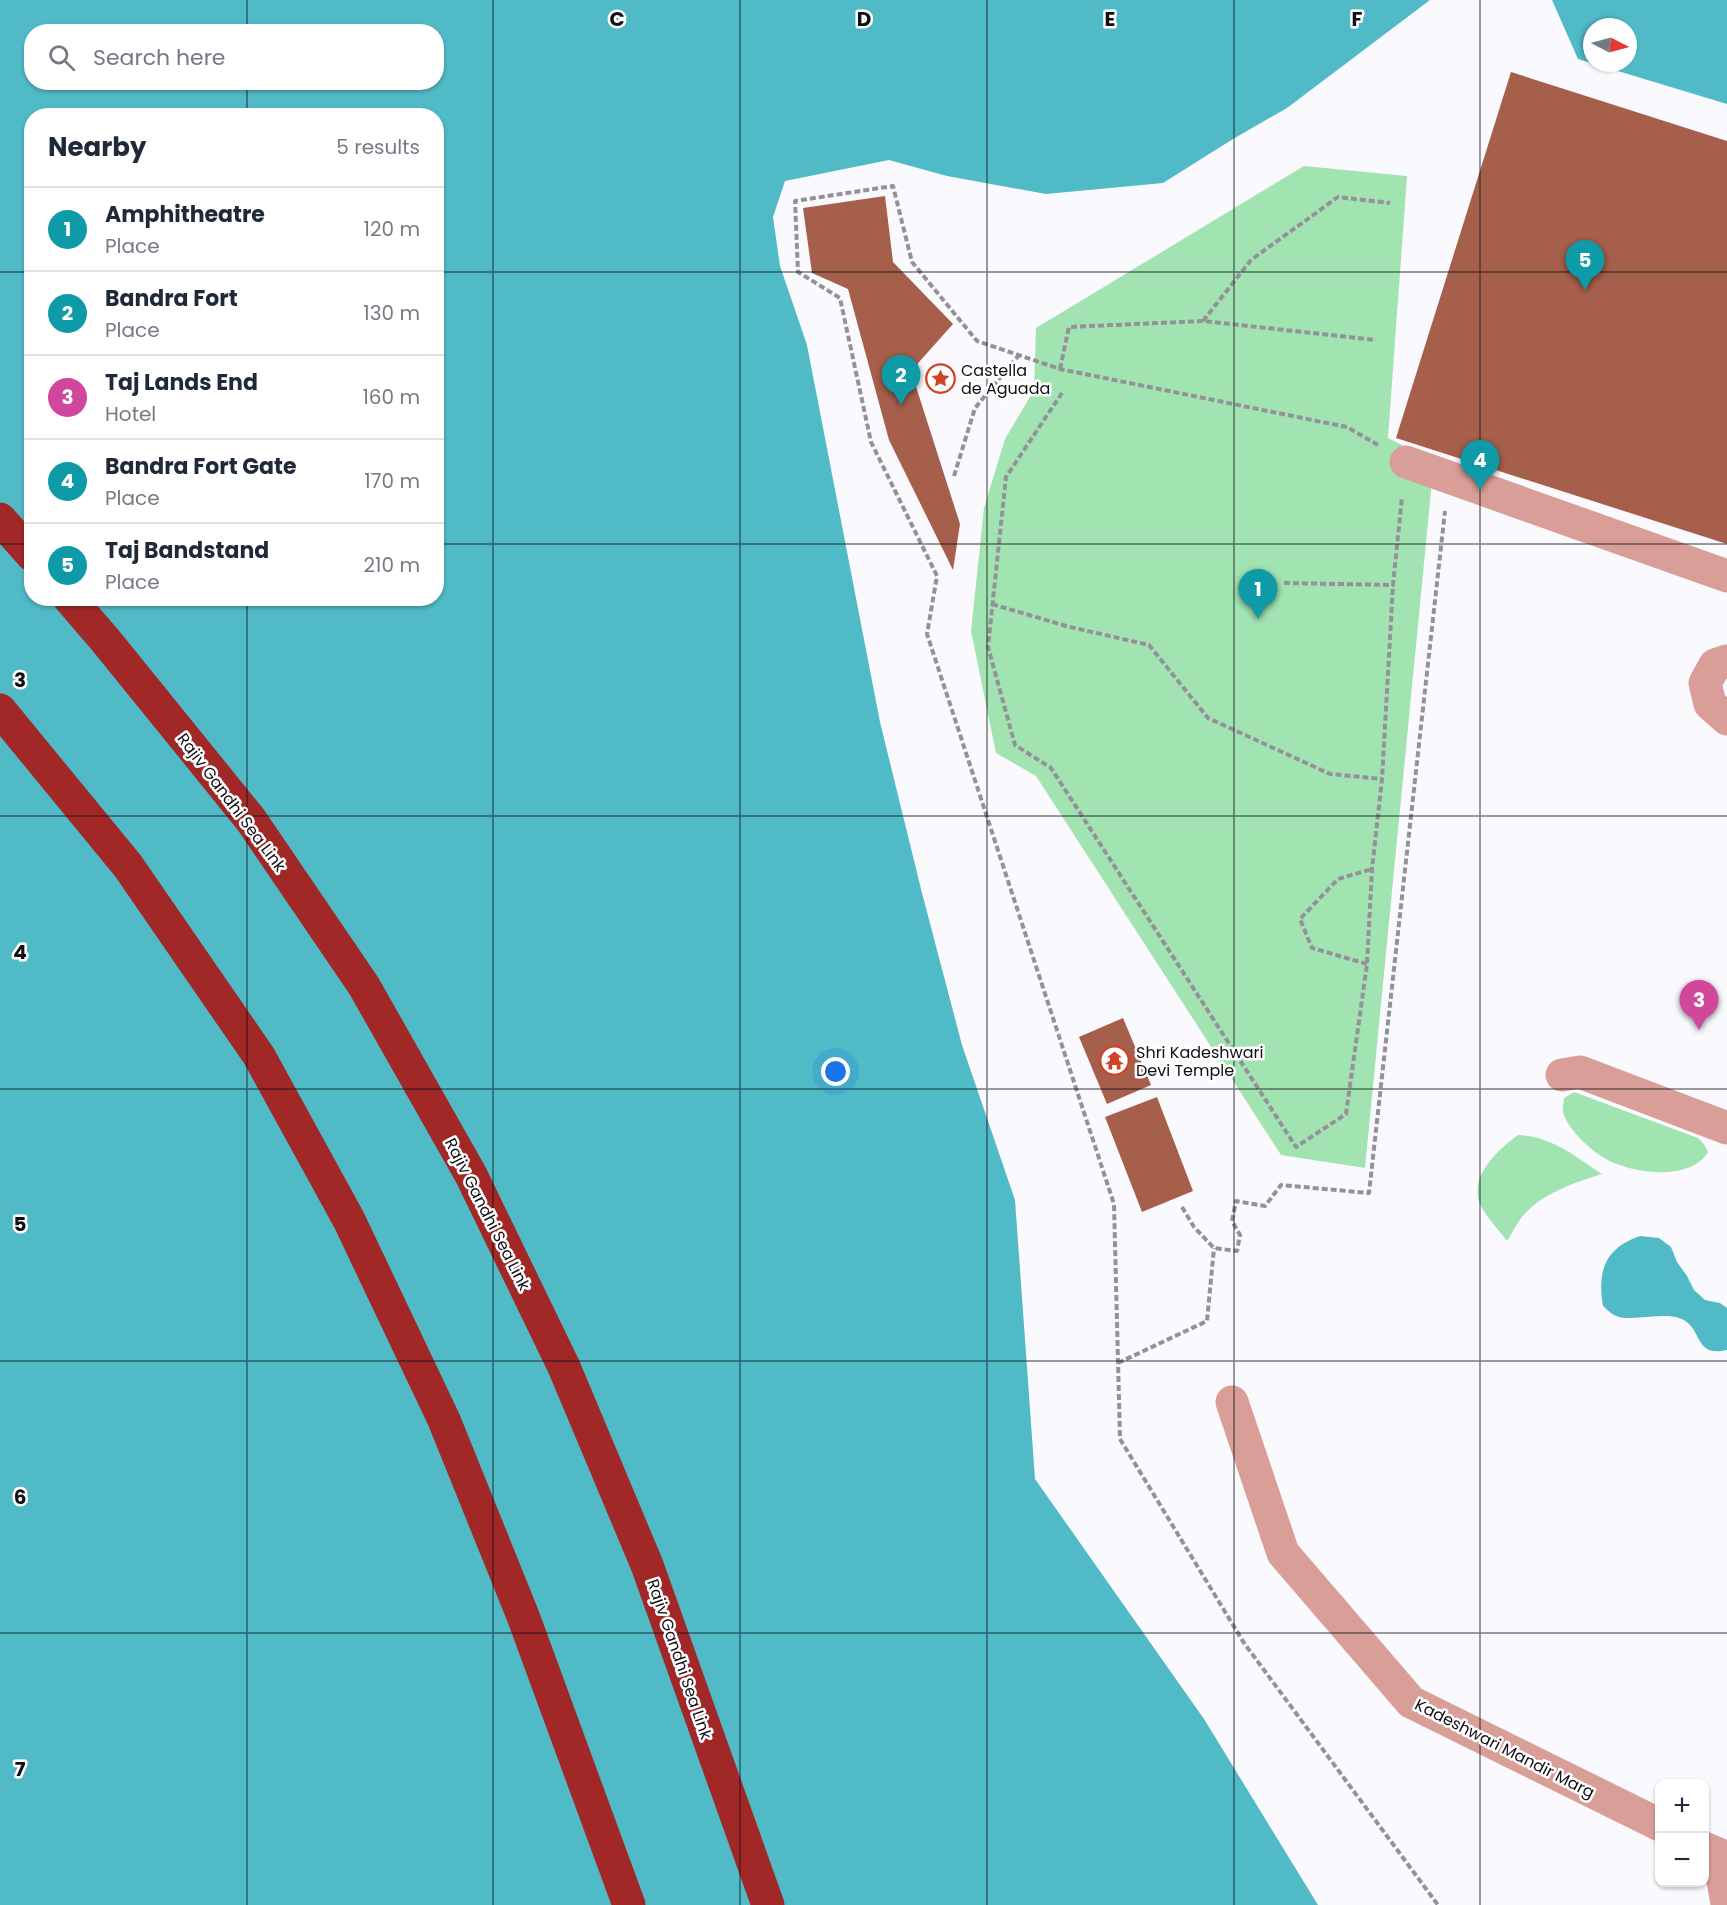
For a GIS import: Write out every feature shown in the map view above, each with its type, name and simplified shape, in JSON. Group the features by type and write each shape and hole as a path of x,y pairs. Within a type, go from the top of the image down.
{"highway":[{"path":"0,519 24,546"},
{"name":"Rajiv Gandhi Sea Link","path":"76,606 251,820 364,986 471,1175 564,1367 647,1565 768,1905"},
{"path":"0,710 128,866 259,1056 349,1220 444,1420 523,1616 629,1905"}],"street":[{"path":"1406,462 1727,576"},
{"path":"1727,661 1715,665 1705,683 1710,704 1727,719"},
{"path":"1562,1075 1580,1072 1727,1128"},
{"name":"Kadeshwari Mandir Marg","path":"1232,1402 1283,1553 1411,1702 1655,1823"},
{"path":"1709,1850 1718,1854 1727,1903"}],"path":[{"path":"1062,393 1006,477 988,647 1016,745 1051,768 1296,1147 1346,1114 1367,964 1372,869 1382,779 1393,585 1406,462 1347,427 1060,369 977,341 912,262 892,186 795,201 798,272 840,298 871,442 937,576 927,633 1114,1204 1120,1439 1244,1643 1438,1905"},
{"path":"1203,321 1251,260 1338,197 1390,203"},
{"path":"1060,369 1069,327 1203,321 1376,340"},
{"path":"954,476 975,408 1018,355"},
{"path":"1182,1207 1194,1227 1214,1248 1237,1251 1240,1235 1232,1221 1236,1201 1265,1206 1281,1185 1369,1193 1449,477"},
{"path":"1284,583 1393,585"},
{"path":"992,604 1066,627 1149,645 1208,718 1330,774 1382,779"},
{"path":"1367,964 1312,948 1300,919 1338,879 1372,869"},
{"path":"1118,1364 1207,1321 1214,1248"}],"green space":[{"path":"1304,166 1407,176 1388,438 1434,461 1365,1168 1281,1155 1036,776 996,753 971,631 984,508 1005,439 1034,390 1036,328"},
{"path":"1574,1092 1698,1138 1708,1152 1700,1161 1678,1171 1638,1170 1607,1160 1577,1135 1566,1119 1563,1110 1564,1098"},
{"path":"1518,1135 1552,1143 1602,1174 1570,1185 1540,1201 1523,1216 1507,1241 1481,1206 1478,1185 1481,1175 1494,1156"}],"water":[{"path":"0,0 1430,0 1287,108 1163,183 1046,194 947,176 889,160 785,181 773,217 780,266 807,345 880,722 922,893 962,1045 1015,1200 1035,1479 1204,1719 1318,1905 0,1905"},
{"path":"1552,0 1727,0 1727,104 1621,72 1637,72 1637,18 1583,18 1583,61 1578,59"},
{"path":"1640,1236 1659,1238 1671,1247 1694,1290 1705,1300 1720,1303 1727,1308 1727,1350 1708,1350 1687,1322 1679,1318 1672,1316 1620,1317 1603,1306 1601,1282 1606,1262 1619,1247"}],"building":[{"path":"1511,72 1727,141 1727,544 1396,438"},
{"path":"885,196 893,262 953,324 911,371 960,524 953,570 889,440 848,289 812,273 803,208"},
{"name":"Shri Kadeshwari Devi Temple","path":"1123,1018 1151,1085 1107,1104 1079,1037"},
{"path":"1157,1097 1193,1191 1142,1212 1105,1117"}],"place":[{"name":"Taj Bandstand","path":"1585,290"},
{"name":"Castella de Aguada","path":"940,379"},
{"name":"Bandra Fort","path":"901,405"},
{"name":"Bandra Fort Gate","path":"1480,490"},
{"name":"Amphitheatre","path":"1258,619"},
{"name":"Taj Lands End","path":"1699,1030"},
{"name":"Shri Kadeshwari Devi Temple","path":"1115,1061"}]}
